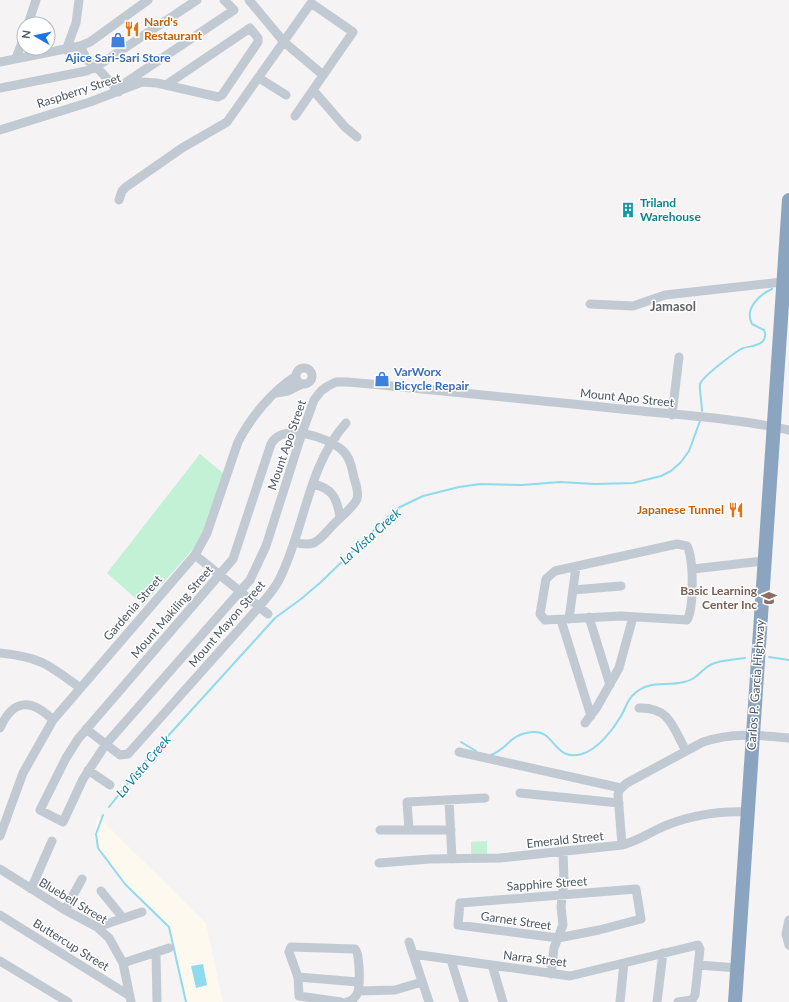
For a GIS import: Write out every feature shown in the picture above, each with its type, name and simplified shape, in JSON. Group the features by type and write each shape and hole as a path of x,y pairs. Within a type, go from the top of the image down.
{"highway":[{"name":"Carlos P. Garcia Highway","path":"735,1002 772,426 789,200"}],"street":[{"path":"31,16 36,0"},
{"path":"66,50 76,23 79,0"},
{"path":"0,62 66,50 82,45 148,0"},
{"path":"0,88 86,71 197,0"},
{"name":"Raspberry Street","path":"0,130 118,90 140,78 234,10 224,0"},
{"path":"249,0 284,42 323,75"},
{"path":"119,200 122,191 126,188 182,148 227,122 311,3 353,32 295,116"},
{"path":"140,78 166,85 218,97 222,95 259,40 250,28 166,85"},
{"path":"82,45 93,58 95,65 118,90"},
{"path":"259,78 286,95"},
{"path":"313,90 345,127 357,137"},
{"path":"590,304 633,306 665,295 782,282"},
{"path":"672,414 679,357"},
{"path":"276,393 288,391 306,382 312,374 306,368 299,369 296,376 298,382 306,382 321,391"},
{"name":"Gardenia Street","path":"0,836 23,774 52,720 79,687 195,555 207,533 238,442 253,418 285,383 296,376"},
{"name":"Mount Apo Street","path":"63,822 88,770 106,744 250,580 260,562 312,405 321,391 332,384 347,382 672,414 772,426 789,430"},
{"name":"Mount Mayon Street","path":"106,744 124,756 130,753 259,607 279,581 321,462 331,443 346,423"},
{"path":"294,542 304,545 314,544 356,501 357,488 346,454 331,443 302,433"},
{"name":"Mount Makiling Street","path":"63,822 40,810 66,758 86,729 233,559 237,551 272,441 283,434 302,433"},
{"path":"313,484 322,486 332,492 338,506 340,517"},
{"path":"677,544 687,546 692,569 689,616 687,620 633,617 589,617 565,620 545,620 540,614 546,579 555,570 576,567 677,544"},
{"path":"195,555 268,614"},
{"path":"692,569 764,561"},
{"path":"576,567 573,590 565,620 588,720 610,685 623,659 633,617"},
{"path":"573,590 621,586"},
{"path":"589,617 610,685"},
{"path":"0,653 36,658 48,664 79,687"},
{"path":"0,728 10,711 14,707 24,704 35,706 44,711 52,720"},
{"path":"639,708 655,709 665,715 686,751"},
{"path":"86,729 106,744"},
{"path":"622,846 618,795 621,788 627,783 686,751 714,738 731,735 752,734 789,738"},
{"path":"459,752 621,788"},
{"path":"88,770 110,785"},
{"path":"520,793 619,803"},
{"path":"409,830 407,802 485,798"},
{"path":"450,800 452,859"},
{"name":"Emerald Street","path":"379,863 500,858 622,846 659,829 694,817 725,812 748,812"},
{"path":"380,830 451,830"},
{"path":"31,890 52,842"},
{"path":"551,974 554,948 563,925 561,907 563,852"},
{"name":"Bluebell Street","path":"0,869 31,890 97,927 109,938 123,963 131,999"},
{"path":"65,910 82,879"},
{"name":"Sapphire Street","path":"458,924 460,903 636,889 641,919"},
{"path":"101,892 123,918"},
{"path":"97,927 142,912"},
{"name":"Buttercup Street","path":"0,915 131,999"},
{"name":"Garnet Street","path":"458,924 558,938 599,930 641,919"},
{"path":"789,920 786,934 789,945"},
{"path":"409,942 429,1002"},
{"name":"Narra Street","path":"413,954 564,976 576,975 695,945 699,946 698,965"},
{"path":"341,1002 301,997 298,994 298,977 289,955 291,947 352,948 358,954 358,987 354,998 347,1002"},
{"path":"123,963 169,948"},
{"path":"156,953 157,1002"},
{"path":"657,1002 663,953"},
{"path":"452,960 464,1002"},
{"path":"0,961 68,1002"},
{"path":"620,1002 624,963"},
{"path":"492,965 503,1002"},
{"path":"678,1002 693,999 696,992 698,965 738,968"},
{"path":"298,977 358,987 395,990 422,982"}],"shaded area":[{"path":"98,816 206,923 223,1002 186,1002 169,927 125,884 98,848 94,836"}],"green space":[{"path":"200,454 224,474 201,538 194,548 143,605 107,573"},
{"path":"487,841 487,854 471,854 471,842"}],"water":[{"path":"203,964 207,985 196,988 191,966"}],"waterway":[{"name":"La Vista Creek","path":"702,411 700,384 707,375 741,349 757,345 764,340 764,330 752,324 750,313 754,303 762,295 772,289"},
{"name":"La Vista Creek","path":"109,807 148,758 275,618 321,582 396,509 423,496 459,487 480,484 522,485 560,482 595,484 633,483 661,476 671,471 681,462 689,451 700,421"},
{"path":"769,657 789,660"},
{"path":"491,755 502,749 519,735 533,732 546,736 566,754 573,755 588,752 609,733 618,721 629,700 639,690 651,685 688,681 711,665 745,658"},
{"path":"461,742 476,751"},
{"name":"La Vista Creek","path":"103,815 96,834 98,848 125,884 169,927 186,1002"}],"place":[{"name":"Nard's Restaurant","path":"132,29"},
{"name":"Ajice Sari-Sari Store","path":"118,40"},
{"name":"Triland Warehouse","path":"628,210"},
{"name":"VarWorx Bicycle Repair","path":"382,379"},
{"name":"Japanese Tunnel","path":"736,510"},
{"name":"Basic Learning Center Inc","path":"769,598"}],"district":[{"name":"Jamasol","path":"673,306"}]}
